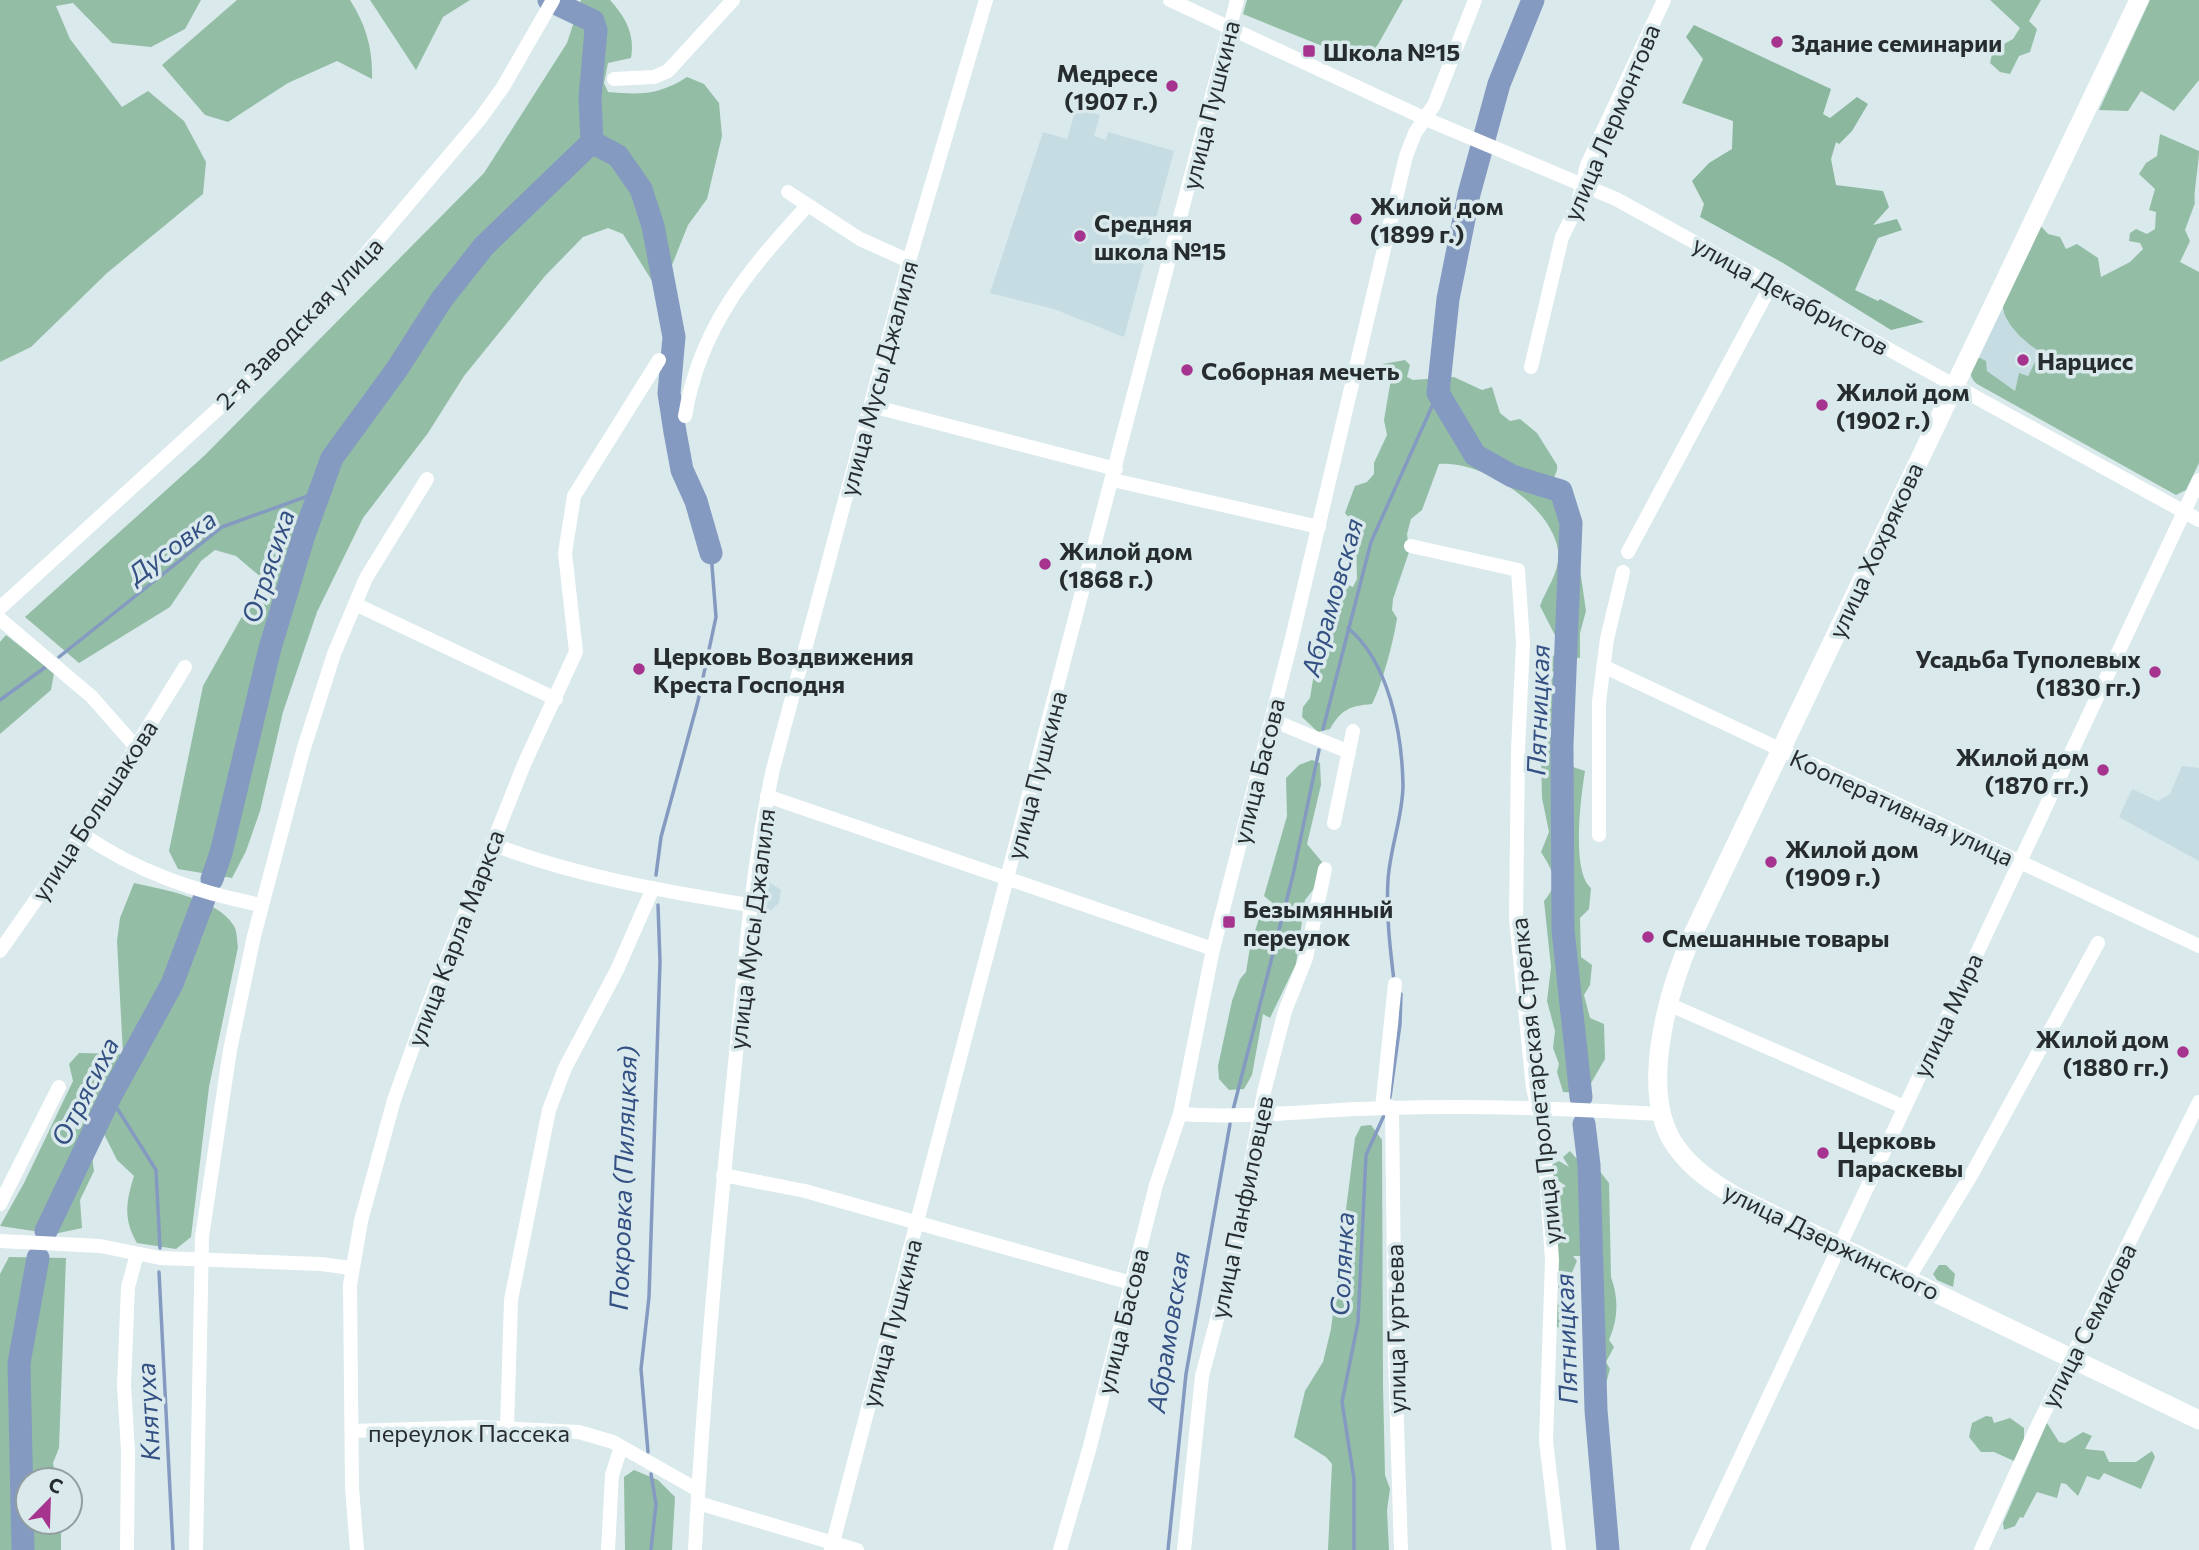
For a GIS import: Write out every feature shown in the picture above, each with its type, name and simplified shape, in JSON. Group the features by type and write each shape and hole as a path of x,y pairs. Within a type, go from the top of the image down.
{"main road":[{"name":"улица Хохрякова","path":"1661,1114 1659,1075 1668,1004 1692,936 2139,0"},
{"name":"улица Дзержинского","path":"1661,1114 1676,1147 1700,1172 1735,1196 2199,1420"}],"street":[{"name":"2-я Заводская улица","path":"0,608 264,367 359,262 480,119 503,87 553,0"},
{"path":"614,79 644,78 668,71 733,0"},
{"name":"улица Мусы Джалиля","path":"695,1550 723,1175 749,905 767,796 909,261 986,0"},
{"path":"1170,0 1426,119"},
{"name":"улица Пушкина","path":"832,1547 1237,0"},
{"name":"улица Басова","path":"1060,1550 1090,1450 1156,1185 1180,1114 1213,948 1272,720 1406,156 1415,133 1434,105 1475,0"},
{"name":"улица Лермонтова","path":"1531,367 1562,237 1577,207 1592,152 1664,0"},
{"name":"улица Декабристов","path":"1426,119 1583,183 2199,520"},
{"path":"788,192 860,239 909,261"},
{"path":"685,415 696,365 720,313 750,270 807,206"},
{"path":"1628,552 1772,285"},
{"name":"улица Карла Маркса","path":"357,1550 352,1431 352,1268 364,1209 402,1076 525,762 576,652 565,553 574,496 659,360"},
{"path":"872,406 1114,475 1319,527"},
{"path":"196,1550 201,1261 210,1168 230,1050 261,905 319,700 355,604 395,526 426,479"},
{"name":"улица Мира","path":"1697,1550 2199,480"},
{"name":"улица Пролетарская Стрелка","path":"1411,546 1518,570 1523,643 1518,750 1516,919 1543,1130 1552,1260 1546,1441 1559,1550"},
{"path":"1599,835 1599,702 1607,639 1622,572"},
{"path":"355,604 556,699"},
{"path":"0,620 92,697 135,746"},
{"name":"улица Большакова","path":"0,951 82,834 185,667"},
{"name":"Кооперативная улица","path":"1605,667 2199,946"},
{"path":"1272,720 1349,752"},
{"path":"1334,823 1353,731"},
{"path":"767,796 1213,948"},
{"path":"82,834 117,857 150,873 213,894 261,905"},
{"path":"492,844 538,860 653,888 749,905"},
{"name":"улица Панфиловцев","path":"1184,1550 1202,1376 1235,1251 1259,1112 1285,1012 1306,958 1325,869"},
{"path":"507,1428 510,1300 549,1110 565,1068 618,970 653,888"},
{"path":"1908,1279 1973,1172 2098,943"},
{"name":"улица Гуртьева","path":"1395,985 1387,1108 1401,1550"},
{"path":"1668,1004 1904,1107"},
{"path":"0,1205 59,1087"},
{"name":"улица Семакова","path":"1980,1550 2199,1102"},
{"path":"1180,1114 1218,1117 1259,1112 1387,1108 1538,1107 1661,1114"},
{"path":"723,1175 779,1184 1131,1283"},
{"path":"0,1241 100,1245 137,1254 201,1261 321,1264 352,1268"},
{"path":"127,1550 128,1451 124,1385 128,1287 137,1254"},
{"name":"переулок Пассека","path":"352,1431 507,1428 579,1432 621,1447 698,1496 832,1547 857,1550"},
{"path":"608,1550 612,1475 621,1447"}],"shaded area":[{"name":"Средняя школа №15","path":"1076,108 1100,115 1094,136 1106,140 1108,132 1174,151 1124,337 1054,309 990,293 1043,132 1067,139"},
{"path":"2002,302 2002,310 2040,352 2028,376 2019,374 2015,391 1987,371 1976,356"},
{"path":"2182,766 2199,768 2199,861 2119,817 2132,789 2158,801 2170,794"},
{"path":"763,878 781,890 779,903 757,922"}],"green space":[{"path":"0,0 201,0 185,29 151,47 112,43 73,3 56,6 70,39 122,107 148,91 184,121 206,162 203,194 107,273 31,347 0,362"},
{"path":"237,0 350,0 367,38 372,79 337,61 288,83 228,122 205,115 162,65"},
{"path":"370,0 470,0 443,17 416,70"},
{"path":"581,0 610,0 621,13 630,34 631,58 608,63 604,83 608,92 649,92 687,77 704,84 719,103 722,136 707,199 688,225 672,265 670,310 623,234 608,228 583,237 545,276 464,376 428,433 363,518 317,612 283,712 260,811 246,851 232,878 178,869 169,851 203,686 263,579 236,556 215,550 201,561 170,607 79,663 25,617 204,456 484,173 567,43"},
{"path":"1247,0 1403,0 1367,64 1243,14"},
{"path":"1990,0 2041,0 2029,21 2037,29 2030,52 2019,56 2010,74 2000,72 1990,63 1993,50 2013,39 2020,28"},
{"path":"2150,0 2199,0 2199,80 2174,111 2141,91 2128,111 2099,110"},
{"path":"1694,25 1831,89 1823,114 1830,118 1857,97 1868,104 1852,131 1839,144 1836,142 1831,159 1836,185 1883,191 1889,207 1873,225 1897,219 1902,230 1878,238 1855,290 1878,301 1880,299 1924,322 1891,330 1783,263 1700,217 1704,204 1692,181 1709,163 1732,149 1733,121 1682,103 1703,59 1686,37"},
{"path":"2160,134 2199,151 2195,203 2185,230 2190,241 2180,262 2199,272 2199,463 2186,490 2176,495 1977,384 1971,374 1976,356 1986,361 1987,371 2015,391 2019,373 2028,376 2040,352 2010,325 2002,302 2039,224 2048,234 2060,237 2066,249 2077,244 2098,258 2101,277 2130,262 2143,249 2140,243 2129,241 2130,233 2136,229 2147,234 2155,229 2156,212 2149,210 2155,189 2139,174 2146,163 2157,156"},
{"path":"1405,360 1410,365 1407,377 1413,380 1454,377 1482,390 1492,387 1500,413 1510,421 1520,419 1537,433 1557,465 1553,482 1558,505 1567,502 1571,507 1586,611 1580,633 1580,658 1563,657 1557,661 1574,669 1571,689 1575,702 1571,709 1570,766 1585,771 1579,850 1585,879 1591,888 1589,909 1580,918 1581,957 1592,965 1590,985 1584,995 1590,1018 1604,1024 1605,1059 1587,1090 1577,1093 1563,1092 1557,1072 1559,1064 1553,1048 1555,1031 1547,1001 1551,967 1544,901 1552,888 1553,877 1541,852 1549,832 1542,798 1541,753 1553,733 1545,703 1555,673 1544,663 1545,658 1556,655 1561,647 1540,606 1555,572 1558,550 1553,533 1529,502 1494,478 1475,469 1439,464 1422,510 1411,519 1407,534 1409,552 1393,599 1392,610 1397,618 1393,638 1384,674 1372,704 1346,710 1330,729 1318,732 1302,717 1303,707 1310,698 1319,643 1326,635 1333,610 1326,600 1332,578 1353,587 1357,579 1356,541 1351,536 1353,523 1345,513 1355,486 1367,482 1374,474 1374,463 1387,435 1384,420 1391,379 1384,373 1383,364"},
{"path":"6,635 54,673 51,690 0,734 0,642"},
{"path":"1312,760 1320,763 1321,785 1307,844 1322,862 1316,886 1305,900 1296,964 1270,1018 1263,1014 1252,1075 1244,1089 1229,1090 1219,1079 1218,1066 1232,1001 1240,979 1246,972 1250,947 1261,912 1272,911 1275,905 1264,896 1287,816 1286,778 1299,765"},
{"path":"134,883 188,897 216,909 234,926 238,947 209,1087 191,1237 176,1249 137,1243 127,1210 134,1176 117,1160 104,1134 91,1149 94,1171 80,1200 82,1228 54,1234 0,1226 24,1183 73,1081 69,1064 79,1053 123,1054 117,941 120,918"},
{"path":"1371,1125 1382,1140 1383,1386 1385,1475 1390,1489 1387,1510 1389,1550 1328,1550 1332,1464 1326,1457 1294,1437 1305,1391 1323,1362 1331,1329 1355,1138 1361,1126"},
{"path":"1570,1151 1576,1158 1591,1160 1609,1183 1611,1277 1616,1309 1609,1340 1614,1347 1606,1362 1610,1369 1593,1429 1586,1379 1582,1256 1573,1256 1577,1261 1567,1284 1572,1296 1566,1302 1570,1316 1561,1328 1553,1326 1555,1192 1566,1186 1554,1178 1551,1165 1559,1161 1569,1167 1563,1157"},
{"path":"9,1257 66,1258 59,1448 54,1466 14,1466 14,1536 61,1536 61,1550 0,1550 0,1274"},
{"path":"1939,1265 1946,1265 1955,1274 1953,1287 1937,1280 1933,1274"},
{"path":"1986,1416 1992,1417 1994,1423 2010,1418 2024,1428 2024,1441 2014,1461 1994,1452 1981,1452 1969,1437 1972,1423"},
{"path":"2047,1423 2059,1442 2065,1443 2083,1432 2092,1436 2085,1449 2104,1451 2109,1462 2136,1462 2152,1451 2155,1457 2141,1489 2104,1473 2099,1480 2087,1476 2078,1496 2066,1484 2061,1483 2057,1498 2037,1492 2023,1518 2020,1517 2015,1526 2004,1530 2003,1523"},
{"path":"634,1470 658,1480 675,1497 672,1550 625,1550 624,1477"}],"waterway":[{"name":"Покровка (Пиляцкая)","path":"549,0 593,21 596,30 590,98 592,142 618,156 641,189 653,226 674,337 669,393 675,432 682,470 696,501 711,553"},
{"name":"Пятницкая","path":"1533,0 1499,84 1469,194 1448,299 1438,393 1475,455 1512,476 1561,491 1571,523 1562,745 1563,930 1581,1097"},
{"name":"Отрясиха","path":"212,879 221,853 270,648 304,535 332,458 397,369 442,299 484,246 592,142"},
{"name":"Абрамовская","path":"1323,729 1371,542 1438,393"},
{"name":"Дусовка","path":"59,657 222,527 319,492"},
{"name":"Покровка (Пиляцкая)","path":"656,875 661,837 698,701 716,617 711,553"},
{"path":"1348,628 1362,642 1383,679 1400,743 1403,785 1389,868 1388,893 1394,981"},
{"name":"Дусовка","path":"0,700 47,666"},
{"name":"Абрамовская","path":"1233,1110 1293,875 1319,750"},
{"name":"Отрясиха","path":"46,1231 110,1097 172,984 204,899"},
{"name":"Покровка (Пиляцкая)","path":"648,1452 641,1369 649,1297 660,962 658,905"},
{"name":"Солянка","path":"1390,1097 1400,1024 1401,994"},
{"name":"Княтуха","path":"110,1097 156,1170 160,1248"},
{"name":"Солянка","path":"1354,1550 1354,1479 1342,1402 1358,1322 1366,1155 1386,1111"},
{"name":"Абрамовская","path":"1168,1550 1186,1374 1230,1124"},
{"name":"Пятницкая","path":"1584,1124 1589,1165 1596,1410 1608,1550"},
{"name":"Отрясиха","path":"23,1550 19,1363 38,1258"},
{"name":"Княтуха","path":"159,1272 173,1550"},
{"path":"651,1474 656,1504 651,1550"}],"place":[{"name":"Здание семинарии","path":"1777,42"},
{"name":"Школа №15","path":"1309,51"},
{"name":"Медресе (1907 г.)","path":"1172,86"},
{"name":"Жилой дом (1899 г.)","path":"1356,219"},
{"name":"Средняя школа №15","path":"1080,236"},
{"name":"Нарцисс","path":"2023,360"},
{"name":"Соборная мечеть","path":"1187,370"},
{"name":"Жилой дом (1902 г.)","path":"1822,405"},
{"name":"Жилой дом (1868 г.)","path":"1045,564"},
{"name":"Церковь Воздвижения Креста Господня","path":"639,669"},
{"name":"Усадьба Туполевых (1830 гг.)","path":"2155,672"},
{"name":"Жилой дом (1870 гг.)","path":"2103,770"},
{"name":"Жилой дом (1909 г.)","path":"1771,862"},
{"name":"Безымянный переулок","path":"1229,922"},
{"name":"Смешанные товары","path":"1648,937"},
{"name":"Жилой дом (1880 гг.)","path":"2183,1052"},
{"name":"Церковь Параскевы","path":"1823,1153"}]}
